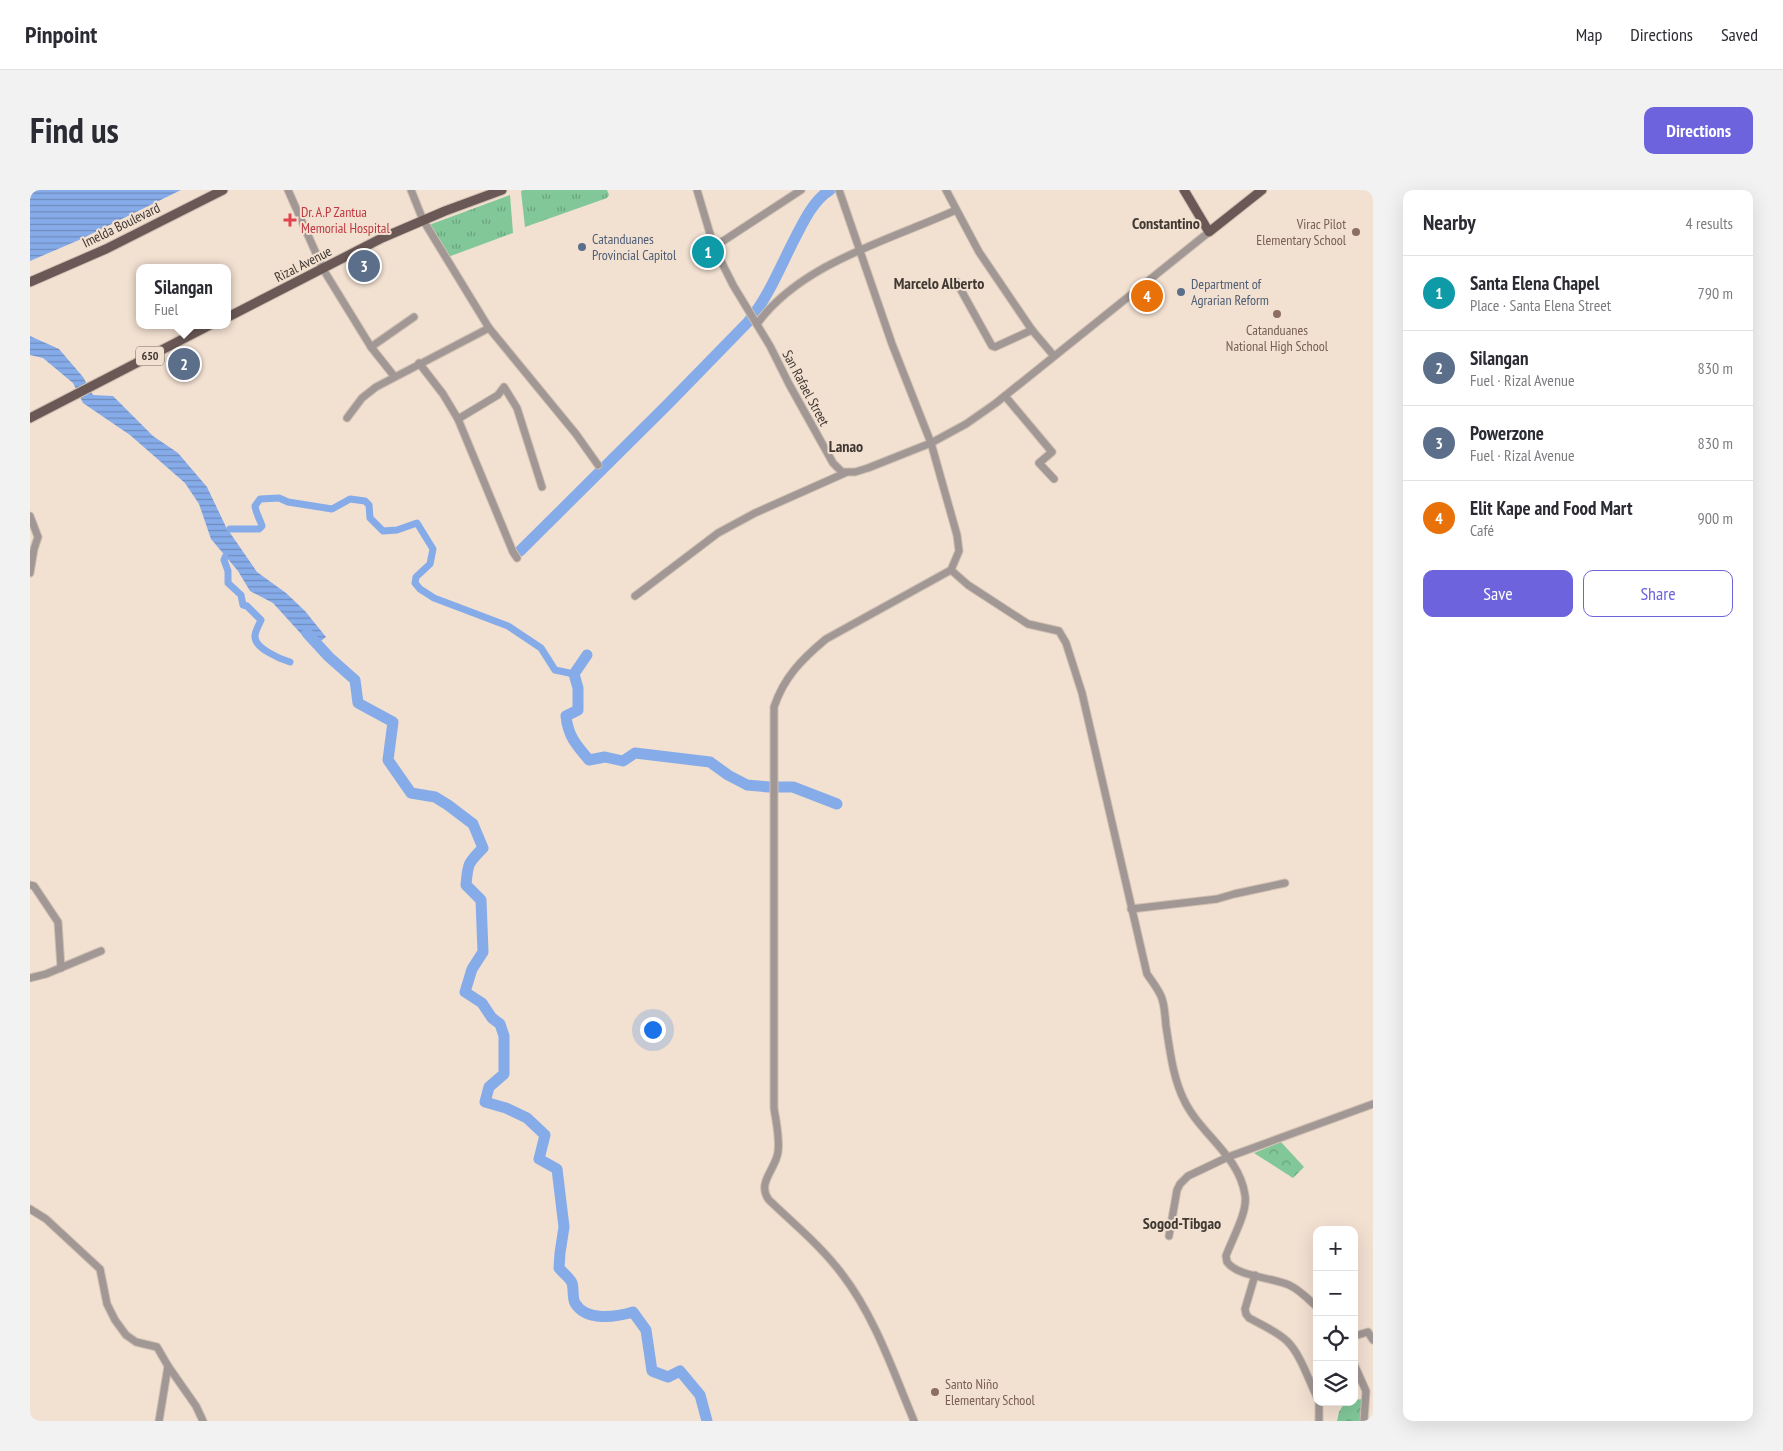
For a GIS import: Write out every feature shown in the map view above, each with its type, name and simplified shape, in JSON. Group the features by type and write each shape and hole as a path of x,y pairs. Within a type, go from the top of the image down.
{"main road":[{"name":"Imelda Boulevard","path":"30,282 106,248 223,190"},
{"name":"Rizal Avenue","path":"231,315 382,238 502,190"},
{"path":"1184,190 1209,232 1262,190"},
{"name":"650","path":"30,418 202,329"}],"street":[{"path":"288,190 324,269 371,347 394,376"},
{"path":"411,190 423,220 489,328 576,434 598,465"},
{"name":"San Rafael Street","path":"697,190 714,247 770,346 813,429 833,463 840,471 846,472"},
{"path":"714,247 801,190"},
{"path":"839,190 892,344 931,443 957,535 959,551 951,570 826,639 787,678 780,689 774,707 774,1098 779,1142 778,1154 764,1186 765,1195 824,1252 856,1294 884,1348 914,1421"},
{"path":"946,190 979,252 1032,330 1054,356"},
{"path":"754,319 815,273 837,260 956,210"},
{"path":"635,596 718,534 756,513 846,472 855,472 868,468 931,443 966,424 1005,396 1209,232"},
{"path":"956,281 993,347 1032,330"},
{"path":"371,347 414,317"},
{"path":"347,418 369,392 394,376 489,328"},
{"path":"419,363 443,394 458,419 513,552 518,558"},
{"path":"458,419 498,395 504,387 517,408 542,487"},
{"path":"1005,396 1052,452 1039,463 1054,479"},
{"path":"30,516 38,537 30,573"},
{"path":"951,570 968,585 1028,624 1060,631 1066,643 1082,693 1146,974 1161,996 1170,1050 1183,1098 1195,1119 1228,1157 1246,1195 1245,1206 1226,1256 1227,1262 1241,1272 1277,1280 1291,1286 1313,1304"},
{"path":"1131,909 1217,899 1285,883"},
{"path":"30,885 34,886 58,922 61,968"},
{"path":"30,978 101,952"},
{"path":"1168,1236 1180,1184 1194,1173 1228,1157 1373,1104"},
{"path":"30,1209 46,1219 100,1269 107,1304 115,1320 126,1335 136,1342 157,1348 196,1406 203,1421"},
{"path":"1255,1275 1245,1309 1246,1314 1249,1318 1277,1333 1294,1350 1313,1389"},
{"path":"1358,1335 1368,1332 1373,1340"},
{"path":"160,1421 168,1366"},
{"path":"1358,1373 1366,1391 1364,1421"},
{"path":"1319,1406 1319,1421"}],"green space":[{"path":"607,190 609,195 607,198 525,227 521,191"},
{"path":"510,195 513,233 448,257 429,225"},
{"path":"1281,1142 1304,1167 1293,1178 1254,1153"},
{"path":"1362,1399 1362,1421 1337,1421 1343,1406 1358,1406 1358,1400"}],"water":[{"path":"30,190 181,190 79,240 30,261"},
{"path":"30,336 59,349 83,377 93,395 113,396 153,436 178,453 207,487 226,527 257,572 286,593 305,611 326,637 313,647 273,603 250,591 238,571 211,539 199,504 185,483 130,435 83,403 73,383 43,358 30,355"}],"waterway":[{"path":"520,551 748,322 767,294 808,214 818,200 830,190"},
{"path":"230,529 259,529 262,526 255,506 260,499 279,498 288,502 332,509 350,499 365,501 369,505 370,518 383,531 397,530 417,523 433,549 430,564 416,577 415,583 420,589 434,598 508,626 541,648 555,670 574,674"},
{"path":"225,557 228,583 241,595 243,605 247,606 261,620 255,636 259,645 268,652 290,662"},
{"path":"307,633 329,657 355,680 358,703 393,722 388,760 411,793 435,797 473,824 483,848 469,865 466,885 481,900 483,952 472,969 465,992 482,1003 492,1018 500,1024 504,1036 504,1074 489,1087 485,1102 506,1108 527,1118 545,1135 539,1159 557,1169 564,1227 559,1268 572,1283 575,1303 580,1309 594,1316 610,1316 633,1312 646,1330 652,1371 668,1377 680,1371 700,1395 707,1421"},
{"path":"587,655 574,674 578,688 578,710 566,716 573,740 589,760 605,757 623,761 635,753 710,762 728,775 747,785 769,787"},
{"path":"777,787 793,787 837,804"}],"place":[{"name":"Dr. A.P Zantua Memorial Hospital","path":"290,220"},
{"name":"Virac Pilot Elementary School","path":"1356,232"},
{"name":"Catanduanes Provincial Capitol","path":"582,247"},
{"name":"Santa Elena Chapel","path":"708,252"},
{"name":"Powerzone","path":"364,266"},
{"name":"Department of Agrarian Reform","path":"1181,292"},
{"name":"Elit Kape and Food Mart","path":"1147,296"},
{"name":"Catanduanes National High School","path":"1277,314"},
{"name":"Silangan","path":"184,364"},
{"name":"Santo Niño Elementary School","path":"935,1392"}],"district":[{"name":"Constantino","path":"1166,223"},
{"name":"Marcelo Alberto","path":"939,283"},
{"name":"Lanao","path":"846,446"},
{"name":"Sogod-Tibgao","path":"1182,1223"}]}
